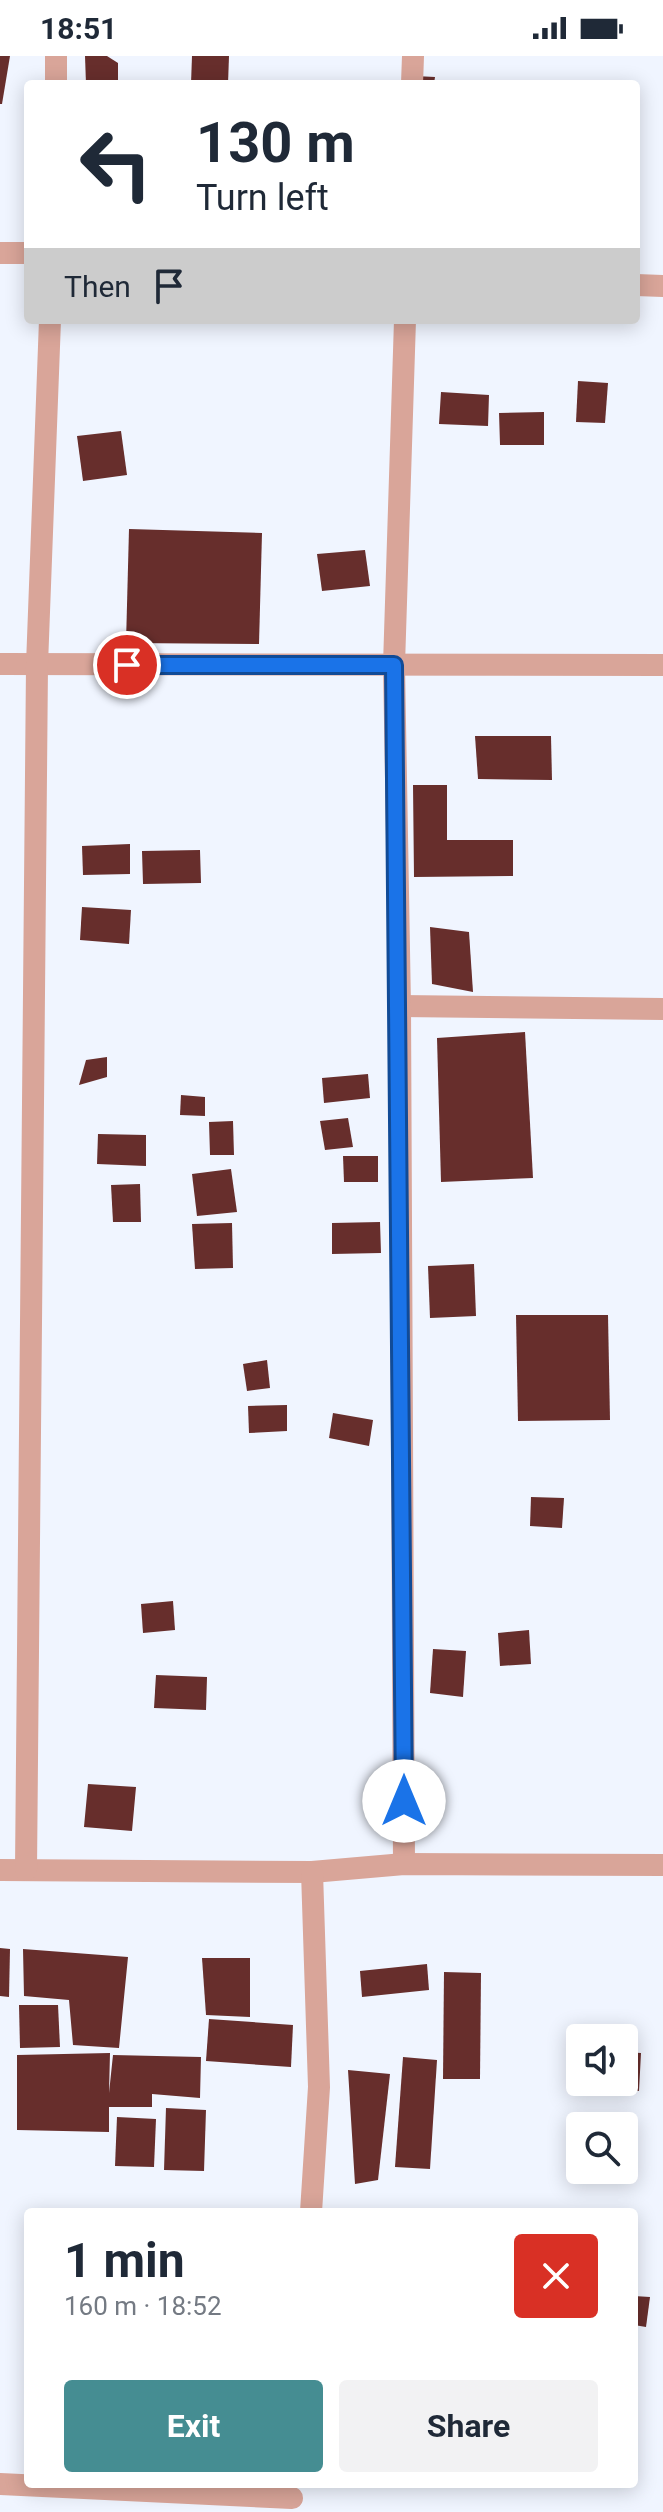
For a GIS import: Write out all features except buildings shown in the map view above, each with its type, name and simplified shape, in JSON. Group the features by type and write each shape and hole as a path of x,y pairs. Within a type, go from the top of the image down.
{"street":[{"path":"56,56 56,80"},
{"path":"412,80 413,56"},
{"path":"0,253 24,253"},
{"path":"640,285 663,286"},
{"path":"26,1870 37,665 50,324"},
{"path":"404,1864 400,1006 394,665 405,324"},
{"path":"0,664 663,665"},
{"path":"400,1006 663,1009"},
{"path":"0,1870 312,1872 404,1864 663,1865"},
{"path":"311,2208 319,2087 312,1872"},
{"path":"0,2484 24,2485"},
{"path":"83,2488 292,2498"}],"route":[{"path":"127,665 394,665 400,1006 404,1801"}]}
